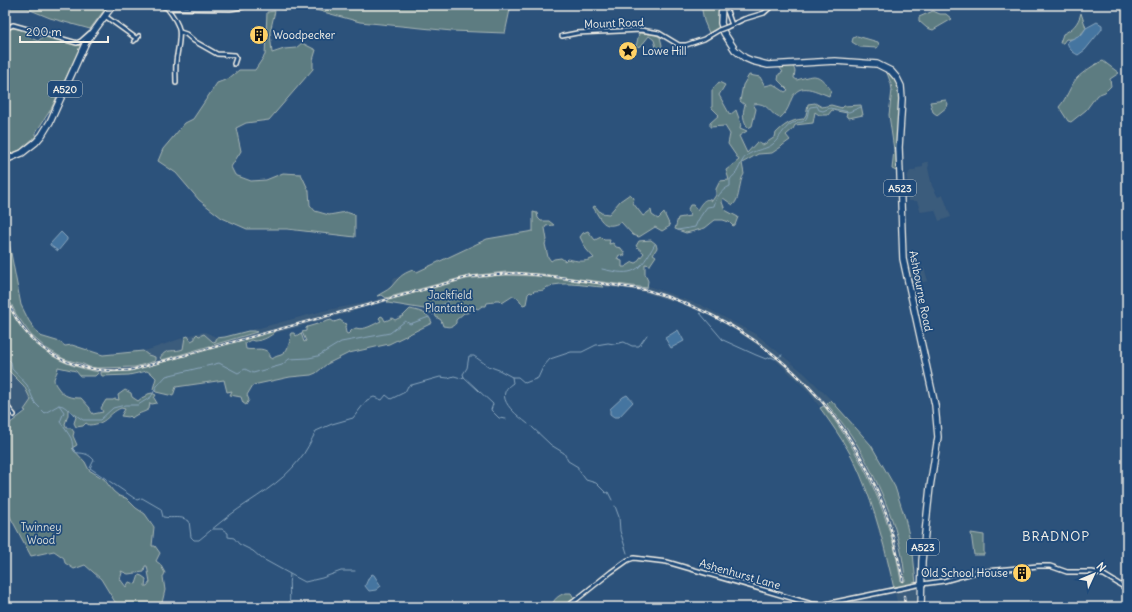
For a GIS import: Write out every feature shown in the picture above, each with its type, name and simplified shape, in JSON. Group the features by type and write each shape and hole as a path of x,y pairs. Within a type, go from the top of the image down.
{"highway":[{"name":"A520","path":"5,160 22,153 33,145 42,135 50,122 76,62 92,32 113,5"},
{"name":"Ashbourne Road","path":"722,5 721,22 724,33 735,50 745,58 768,65 835,61 877,64 891,71 901,86 902,100 899,147 903,259 935,405 938,437 930,487 922,561 921,607"}],"street":[{"path":"159,5 167,8 200,7 230,9 243,7"},
{"path":"726,5 732,25"},
{"name":"Mount Road","path":"562,36 577,33 641,30 660,33 679,45 686,45 704,39 719,30 747,18 764,13 773,5"},
{"path":"167,8 177,22 181,38 177,56 176,83"},
{"path":"104,16 136,39"},
{"path":"5,28 13,25 77,43 92,32"},
{"path":"180,32 186,34 194,41 217,54 235,55 236,58 234,64"},
{"path":"5,404 14,415"},
{"name":"Ashenhurst Lane","path":"567,607 610,572 628,560 634,558 667,562 804,602 820,605 922,584 944,581 976,572 1038,566 1050,566 1068,572 1092,572 1104,575 1127,589"}],"shaded area":[{"path":"1097,22 1102,25 1102,29 1085,50 1078,55 1072,51 1067,42 1082,34 1086,28"},
{"path":"928,162 929,165 928,168 932,186 938,197 943,195 951,217 939,221 935,210 921,212 917,201 908,201 907,177 910,171 915,171 916,168 923,167 923,163"},
{"path":"5,222 21,305 29,321 47,342 103,355 148,350 197,333 205,332 218,338 225,337 323,311 374,301 382,297 384,303 375,304 329,319 227,346 151,370 129,375 95,376 63,368 5,334"},
{"path":"61,232 67,240 58,251 50,244"},
{"path":"464,260 645,285 677,296 676,298 678,299 680,298 701,305 757,335 804,373 839,408 871,445 895,487 905,518 916,584 894,589 871,504 860,473 840,435 820,408 822,406 819,406 808,391 765,350 713,317 676,300 671,301 643,292 627,289 566,283 390,302 386,295 392,286 393,279 437,263"},
{"path":"924,268 928,281 910,285 908,271"},
{"path":"678,330 684,341 671,348 665,338"},
{"path":"7,369 24,386 31,400 24,410 15,415 5,402 5,370"},
{"path":"627,395 633,402 619,417 614,417 610,414 610,409"},
{"path":"372,574 381,586 376,590 369,591 365,586"},
{"path":"917,589 918,607 898,607 895,593"}],"green space":[{"path":"5,5 108,5 90,29 50,18 28,9 5,9"},
{"path":"277,5 511,5 505,33 452,31 360,22 316,10 287,10 275,8"},
{"path":"701,5 720,5 718,16 719,28 709,33 704,21"},
{"path":"275,11 270,32 272,53 284,49 296,48 302,43 316,50 313,60 313,69 269,120 246,123 236,128 241,151 231,167 235,175 251,181 266,180 283,173 301,174 309,191 310,205 315,211 329,215 346,212 355,215 355,237 287,229 247,229 222,218 199,200 176,173 158,161 163,149 185,123 193,119 217,83 228,79 239,70 255,70 265,55 267,12"},
{"path":"933,11 940,14 946,14 952,19 933,30 927,28 919,21 919,17"},
{"path":"1081,13 1086,28 1078,36 1072,39 1066,39 1063,43 1060,43 1063,34 1075,26"},
{"path":"12,28 29,32 28,37 38,41 44,36 81,46 51,109 36,132 36,136 20,150 5,156 5,30"},
{"path":"639,33 654,34 660,37 662,45 661,50 657,51 654,40 649,36 641,46 636,47"},
{"path":"857,36 878,42 879,45 877,48 860,47 852,42 853,38"},
{"path":"1103,61 1119,73 1110,79 1111,86 1105,92 1097,95 1086,110 1071,122 1068,121 1059,107 1077,78 1089,68"},
{"path":"793,66 795,71 794,78 797,80 816,76 820,78 831,90 829,96 811,90 801,89 793,96 787,109 780,118 762,104 753,104 756,109 752,126 748,128 744,117 745,105 740,101 743,85 749,75 760,77 765,86 773,84 785,92 788,90 778,80 779,74 783,72 779,67"},
{"path":"886,70 896,80 900,94 898,172 892,169 894,150 889,115 892,90"},
{"path":"719,82 725,85 719,95 730,115 736,110 741,124 740,128 747,131 739,136 747,153 757,142 763,145 775,137 776,133 785,125 795,120 803,119 806,115 808,104 815,103 822,107 831,105 842,108 844,106 861,105 863,115 849,118 846,116 847,113 832,110 828,115 819,115 815,112 813,123 795,125 786,135 790,140 781,147 772,153 758,154 742,163 744,174 736,202 733,205 723,198 722,202 725,210 738,217 735,225 733,226 729,222 723,220 715,220 705,228 686,233 675,229 678,218 690,216 688,209 690,205 693,205 697,210 705,200 707,199 712,201 716,195 716,189 720,181 729,180 726,170 739,160 728,144 730,134 725,126 710,127 710,123 719,115 712,108 712,90"},
{"path":"946,100 948,104 947,107 937,115 933,112 930,102"},
{"path":"630,194 634,198 633,203 643,216 651,210 652,215 658,219 664,213 670,226 662,231 655,227 639,237 633,235 621,222 607,225 601,220 593,207 595,206 601,213 609,214 620,201"},
{"path":"533,212 537,213 538,218 541,221 549,221 554,225 546,226 545,228 547,240 545,244 548,257 551,261 561,258 565,261 567,259 586,261 594,258 586,249 580,237 583,233 588,231 595,240 601,237 604,240 610,240 609,244 613,243 616,247 621,248 625,254 624,256 619,255 617,259 622,261 622,267 625,267 633,262 636,263 644,253 636,246 639,241 651,240 656,244 657,248 653,254 656,256 650,265 645,264 645,274 648,281 647,288 542,274 506,272 468,276 386,298 382,295 377,296 406,273 413,270 417,272 487,239 533,231"},
{"path":"5,222 21,305 29,321 40,336 60,342 65,346 72,345 103,355 143,351 148,355 155,357 155,361 135,367 89,367 64,359 46,348 31,335 16,314 9,299 5,284"},
{"name":"Jackfield Plantation","path":"502,275 538,276 600,284 603,287 572,284 553,285 543,290 534,291 532,293 530,292 528,294 526,304 523,305 518,298 513,296 502,303 499,300 495,300 494,302 487,303 486,306 482,306 478,309 476,308 464,313 456,320 455,325 450,327 443,326 441,320 436,317 435,312 429,313 424,309 388,303 387,300 466,279"},
{"name":"Twinney Wood","path":"5,297 21,326 30,338 41,348 67,363 99,372 95,376 80,376 76,371 58,367 54,379 54,382 60,391 71,397 81,398 93,414 103,412 101,408 106,400 119,400 118,395 125,390 131,393 132,397 138,401 148,394 152,393 156,395 154,398 157,403 150,403 149,409 132,418 130,416 121,416 125,409 121,408 116,410 100,423 89,425 86,423 83,426 76,427 74,423 76,417 68,409 65,424 67,428 71,428 74,432 73,436 77,445 72,448 85,462 89,470 104,479 113,491 119,496 126,498 136,508 145,514 154,527 152,546 155,546 160,553 156,561 160,564 165,573 163,577 165,590 161,607 124,607 115,602 101,579 85,565 74,569 65,563 64,558 54,551 31,556 5,507 5,427 26,411 24,410 31,400 24,386 7,369 5,370","holes":["145,566 147,566 150,582 147,586 145,586 146,579 139,575 136,584 129,582 126,587 120,579 122,573 121,571 128,574 144,572"]},
{"path":"410,309 426,315 432,323 389,344 349,353 327,364 311,375 290,377 253,385 247,395 249,400 246,405 243,403 241,397 230,395 232,391 227,392 224,380 176,387 173,396 156,392 153,389 156,378 147,371 129,375 102,376 101,374 101,372 130,371 273,331 274,333 264,339 257,341 251,340 245,343 246,349 264,350 269,353 269,357 272,359 283,354 287,350 291,333 294,333 296,336 301,333 304,342 306,341 302,332 306,331 307,327 331,320 334,322 340,320 347,324 345,327 346,333 348,334 356,328 366,328 381,321 379,318 381,316 385,321 392,318 395,320 403,316"},
{"path":"248,331 257,332 162,360 160,358 168,351 183,349 185,337 188,336 191,341 195,339 197,334 199,336 204,334 213,342 216,341 216,338"},
{"path":"831,400 871,445 895,487 905,518 913,553 916,584 894,589 880,530 871,501 860,474 847,448 820,408 824,406 835,421 855,452 872,484 894,547 901,581 905,581 900,546 889,511 858,446 827,404"},
{"path":"971,533 984,535 984,555 974,555"},
{"path":"565,593 571,593 574,598 562,607 552,607 556,598"}],"waterway":[{"path":"678,230 695,227 707,207 714,206 719,194 730,186 730,180 746,156 771,146 791,124 804,121 810,107 817,106 819,110 823,111 830,108 849,112 861,107"},
{"path":"602,269 622,272 635,270 645,261 655,244"},
{"path":"433,315 439,307 457,296"},
{"path":"700,313 723,340 766,359 771,357 775,359 782,355"},
{"path":"5,356 11,362 12,369 27,385 35,403 45,413 59,405 63,406 83,420 100,420 113,408 125,405 138,405 151,397 157,386 166,376 219,363 238,373 245,369 253,373 282,365 289,359 318,356 341,342 390,333 405,321 410,324 429,317"},
{"path":"59,405 64,412 60,422 71,438 74,451 88,455 94,460 90,468 137,500 142,498 161,509 163,517 186,519 189,521 191,537 194,540 199,540 292,469 302,457 316,431 332,424 353,418 367,400 374,397 382,400 386,395 391,399 405,392 408,386 440,377 464,377 463,374 467,368 469,356 474,356 488,366 512,377 518,377 525,383 538,378 543,367 550,359 571,352 582,352 596,345 608,343 614,344 624,342 632,346 639,346 647,335"},
{"path":"464,377 493,404 491,410 499,418 506,419"},
{"path":"512,377 513,383 507,388 505,400 513,411 528,424"},
{"path":"532,427 551,445 564,453 568,461 578,467 586,480 596,483 606,493 608,492 612,500"},
{"path":"615,506 619,517 620,531 627,553"},
{"path":"213,529 222,529 228,533 228,537 234,538 239,544 290,574 289,607"},
{"path":"290,574 305,582 341,571 355,571"}],"railway":[{"path":"5,292 13,312 24,329 37,343 53,355 70,363 89,368 131,370 469,277 516,273 558,277 646,290 687,304 725,322 760,345 792,371 821,400 846,434 868,470 888,519 903,581"},
{"path":"904,596 905,607"}],"place":[{"name":"Woodpecker","path":"259,35"},
{"name":"Lowe Hill","path":"628,51"},
{"name":"Old School House","path":"1022,573"}],"district":[{"name":"BRADNOP","path":"1056,536"}]}
